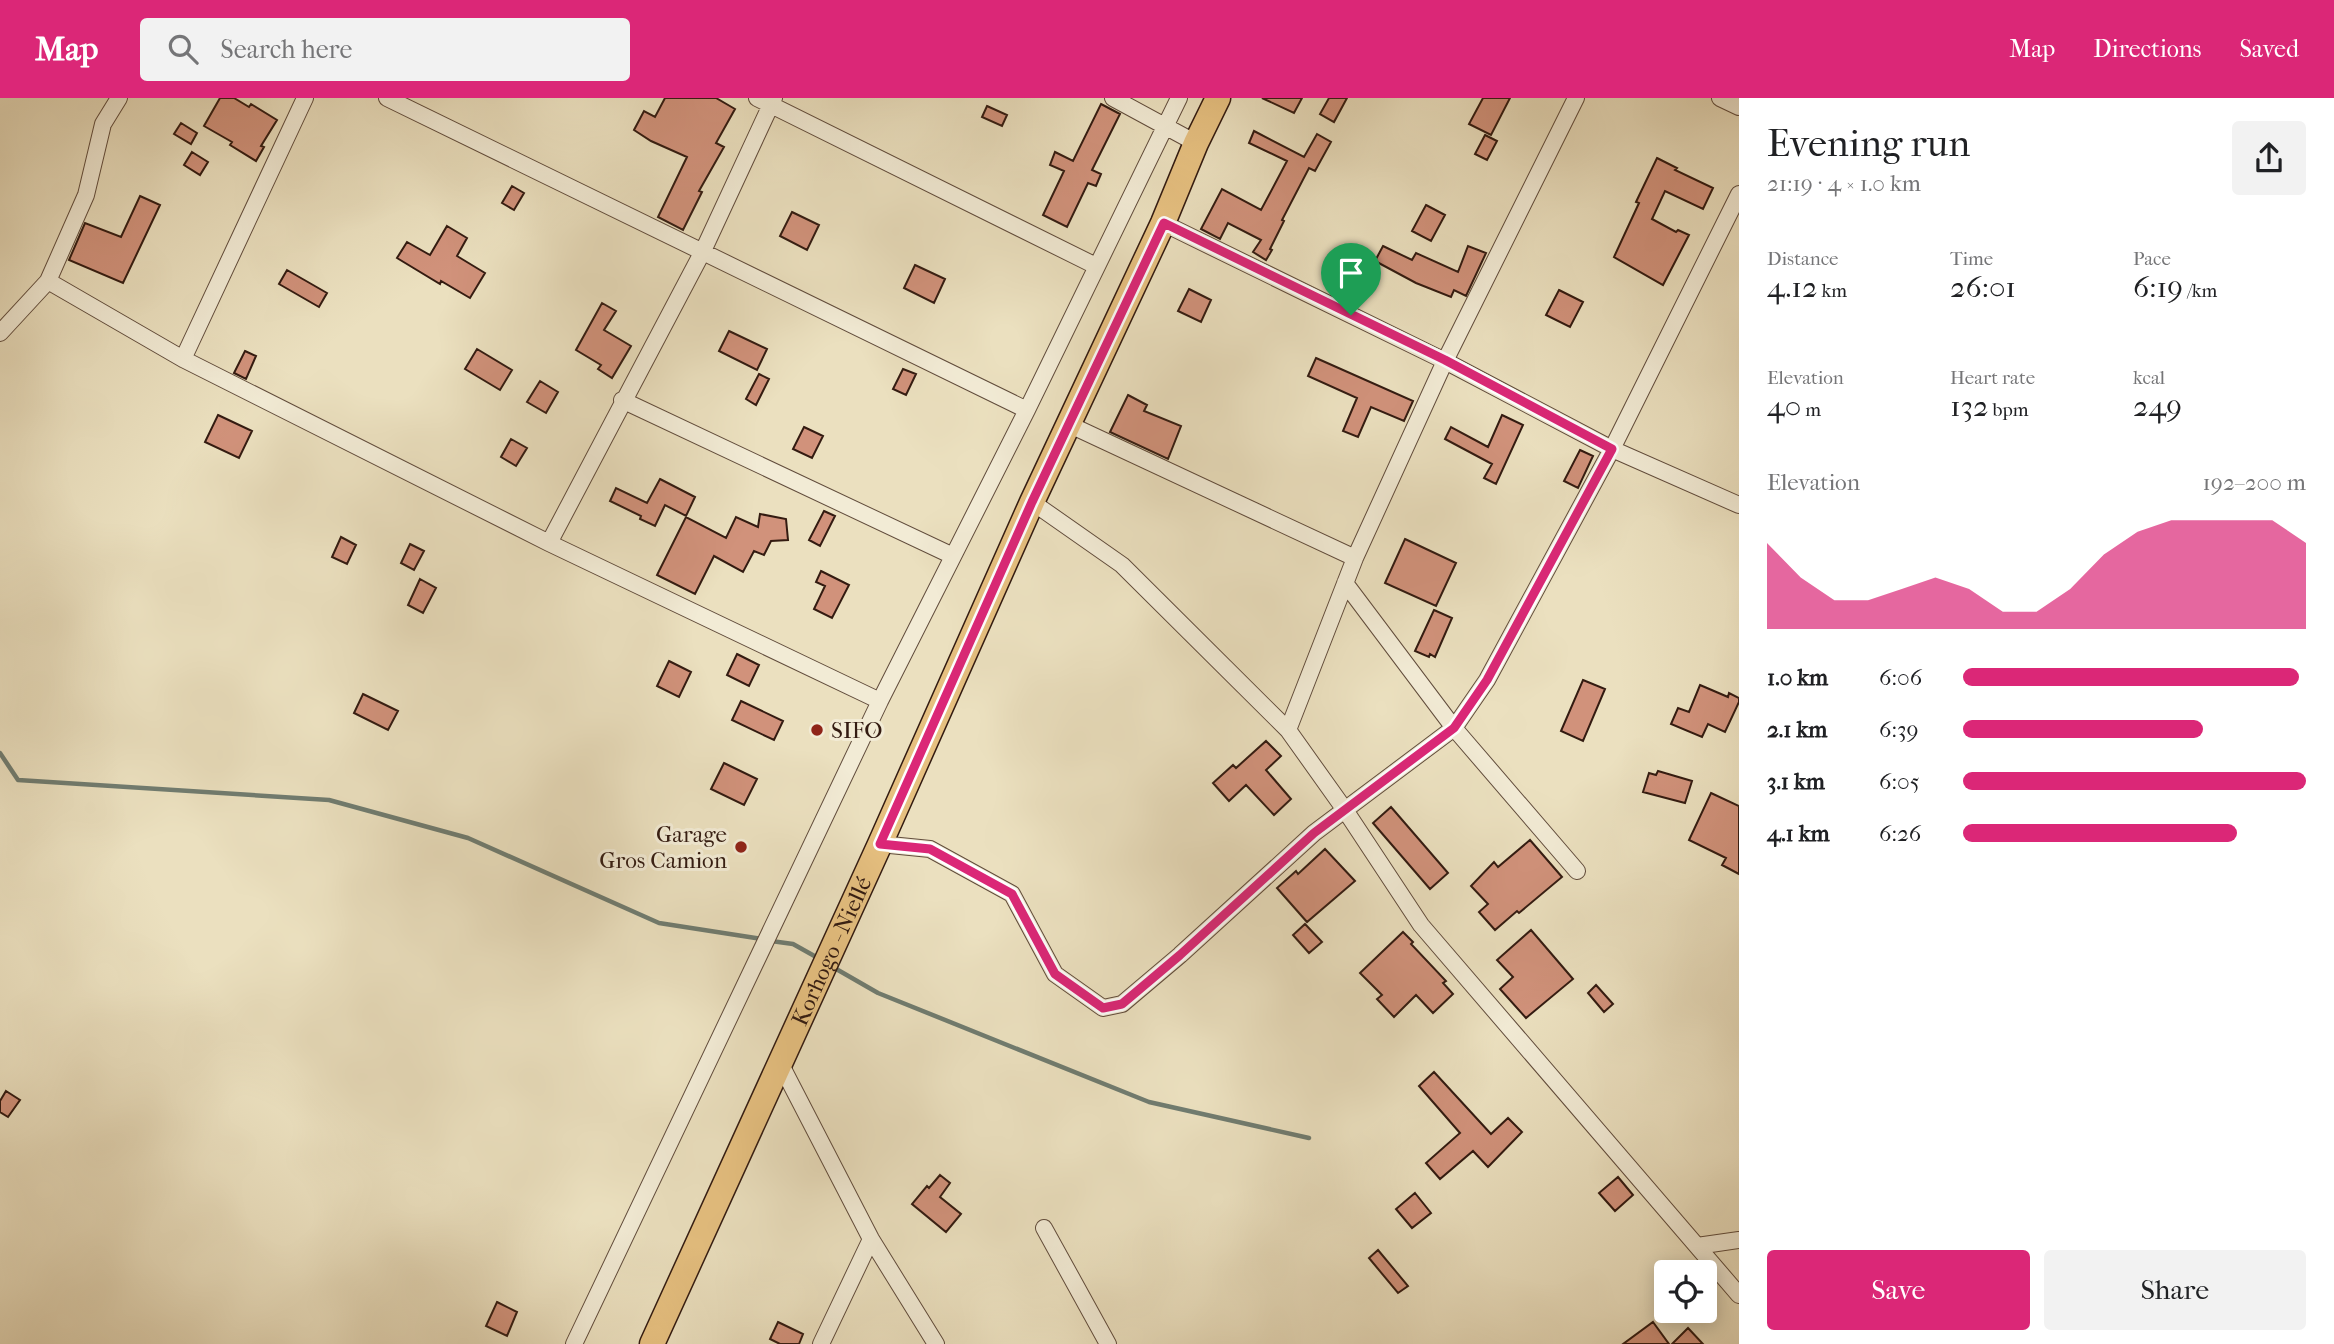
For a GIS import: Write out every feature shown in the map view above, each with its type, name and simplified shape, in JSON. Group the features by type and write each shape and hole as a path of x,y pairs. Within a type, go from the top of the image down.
{"main road":[{"name":"Korhogo - Niellé","path":"652,1344 880,844 1032,502 1164,223 1196,143 1218,98"}],"street":[{"path":"0,333 48,281 86,195 103,124 119,98"},
{"path":"183,359 305,98"},
{"path":"387,98 1027,410"},
{"path":"1113,98 1196,143"},
{"path":"574,1344 880,701 1180,98"},
{"path":"1288,730 1355,558 1445,360 1576,98"},
{"path":"1720,98 1739,107"},
{"path":"549,543 703,251 767,101 1096,266"},
{"path":"880,844 930,849 1012,894 1055,974 1103,1008 1122,1004 1314,833 1454,728 1487,680 1612,449 1739,194"},
{"path":"1164,223 1445,360 1612,449 1739,505"},
{"path":"48,281 183,359 549,543 880,701"},
{"path":"622,401 953,556"},
{"path":"1069,424 1355,558"},
{"path":"1032,502 1122,565 1288,730 1345,810 1420,925 1739,1294"},
{"path":"1345,583 1454,728 1577,871"},
{"path":"780,1063 871,1239 936,1344"},
{"path":"1044,1228 1108,1344"},
{"path":"821,1344 871,1239"},
{"path":"1697,1246 1739,1240"}],"building":[{"path":"220,98 234,98 249,107 251,104 277,120 261,146 264,147 256,161 230,145 232,142 204,126"},
{"path":"665,98 716,98 735,109 716,143 724,147 699,191 702,192 683,230 658,217 687,157 634,130 644,111 655,117"},
{"path":"1262,98 1302,98 1294,113"},
{"path":"1329,98 1347,98 1334,122 1320,114"},
{"path":"1483,98 1510,98 1491,135 1469,124"},
{"path":"1101,104 1120,114 1092,170 1101,174 1096,186 1088,183 1067,227 1043,215 1064,171 1050,165 1055,152 1073,161"},
{"path":"987,106 1007,115 1002,126 982,117"},
{"path":"181,123 197,133 191,144 174,134"},
{"path":"1254,131 1304,157 1317,134 1331,142 1315,171 1309,168 1282,220 1284,221 1266,260 1253,252 1261,240 1228,223 1220,239 1201,229 1222,189 1261,210 1287,161 1249,143"},
{"path":"1485,135 1497,141 1487,160 1475,154"},
{"path":"192,152 208,162 200,175 184,165"},
{"path":"1657,158 1713,188 1703,209 1665,191 1652,219 1676,232 1678,230 1689,235 1663,285 1614,257"},
{"path":"512,186 524,193 514,210 502,203"},
{"path":"140,196 160,205 123,283 69,260 85,223 121,237"},
{"path":"1426,205 1445,215 1431,241 1412,231"},
{"path":"792,212 819,225 807,250 780,236"},
{"path":"447,226 467,238 457,256 485,273 470,298 441,281 440,284 397,258 407,242 430,255"},
{"path":"1383,246 1412,260 1416,253 1458,272 1468,246 1486,253 1466,296 1454,290 1451,297 1416,283 1375,261"},
{"path":"915,265 945,279 934,303 904,288"},
{"path":"287,270 327,293 319,307 279,284"},
{"path":"1189,289 1211,300 1201,322 1178,311"},
{"path":"1559,290 1583,302 1570,327 1546,315"},
{"path":"602,303 616,311 604,330 631,346 612,378 598,369 601,365 576,350"},
{"path":"729,331 767,349 757,370 719,351"},
{"path":"477,349 512,370 500,390 465,369"},
{"path":"245,351 256,356 246,379 234,373"},
{"path":"1316,358 1413,401 1404,421 1371,407 1358,437 1343,431 1357,398 1308,376"},
{"path":"903,369 916,374 906,395 893,389"},
{"path":"759,374 769,379 756,405 746,399"},
{"path":"540,381 558,392 546,413 527,402"},
{"path":"1128,395 1147,405 1144,411 1181,426 1168,459 1110,432"},
{"path":"218,415 252,431 239,458 205,442"},
{"path":"1502,415 1523,425 1496,484 1484,478 1492,464 1445,439 1451,427 1488,447"},
{"path":"804,427 823,436 812,458 793,449"},
{"path":"511,439 527,448 516,466 501,457"},
{"path":"1580,450 1593,456 1578,488 1564,481"},
{"path":"660,479 695,497 686,516 665,505 655,526 610,501 616,488 647,503"},
{"path":"824,511 835,516 820,546 809,540"},
{"path":"760,514 786,519 788,540 771,541 764,555 754,551 743,572 714,556 695,594 657,575 686,517 726,538 736,517 758,527"},
{"path":"341,537 356,545 347,564 332,557"},
{"path":"1405,539 1456,563 1436,606 1385,583"},
{"path":"410,544 424,551 414,570 401,563"},
{"path":"821,571 849,585 832,618 814,609 825,586 816,582"},
{"path":"420,579 436,588 423,613 408,605"},
{"path":"1434,610 1452,618 1435,657 1430,654 1429,657 1415,651"},
{"path":"737,654 759,665 749,686 727,675"},
{"path":"669,661 691,672 679,697 657,686"},
{"path":"1583,680 1605,689 1583,741 1561,731"},
{"path":"1700,685 1728,697 1729,693 1739,698 1725,732 1708,724 1702,737 1671,724 1678,708 1689,712"},
{"path":"363,694 398,711 388,730 354,713"},
{"path":"741,701 783,721 774,740 732,720"},
{"path":"1266,741 1281,756 1266,770 1291,799 1274,815 1246,785 1229,801 1213,783 1233,765 1236,768"},
{"path":"724,763 757,779 744,805 711,789"},
{"path":"1658,771 1692,781 1685,803 1643,792 1649,773 1656,775"},
{"path":"1711,793 1739,806 1739,874 1722,865 1726,858 1689,840"},
{"path":"1391,807 1448,873 1430,889 1373,823"},
{"path":"1530,840 1562,877 1495,930 1479,912 1488,904 1471,886 1494,862 1498,867"},
{"path":"1325,849 1355,881 1307,922 1277,888 1296,871 1298,874"},
{"path":"1305,924 1322,942 1309,953 1293,935"},
{"path":"1531,930 1573,979 1526,1018 1500,989 1513,977 1497,960"},
{"path":"1403,932 1446,981 1443,983 1453,994 1433,1013 1416,995 1394,1017 1377,999 1382,995 1360,973"},
{"path":"1596,985 1613,1004 1604,1012 1588,993"},
{"path":"1434,1072 1491,1134 1508,1118 1522,1132 1488,1167 1473,1151 1440,1179 1426,1163 1460,1133 1419,1086"},
{"path":"6,1091 20,1100 8,1117 0,1112 0,1101"},
{"path":"940,1175 950,1183 940,1197 961,1214 946,1232 912,1204"},
{"path":"1618,1177 1633,1195 1615,1211 1599,1193"},
{"path":"1415,1193 1431,1213 1412,1228 1396,1209"},
{"path":"1378,1250 1408,1286 1398,1293 1369,1258"},
{"path":"497,1302 517,1312 507,1336 486,1326"},
{"path":"778,1322 803,1334 799,1344 780,1344 770,1339"},
{"path":"1653,1322 1669,1344 1623,1344"},
{"path":"1688,1328 1703,1344 1672,1344"}],"waterway":[{"path":"0,753 18,780 329,800 468,838 659,923 762,939"},
{"path":"771,941 793,944 818,958"},
{"path":"831,966 878,993 1149,1102 1309,1138"}],"place":[{"name":"SIFO","path":"817,730"},
{"name":"Garage Gros Camion","path":"741,847"}],"route":[{"path":"1164,223 1351,315 1445,360 1612,449 1487,680 1454,728 1314,833 1122,1004 1103,1008 1055,974 1012,894 930,849 880,844 1032,502 1164,223"}]}
